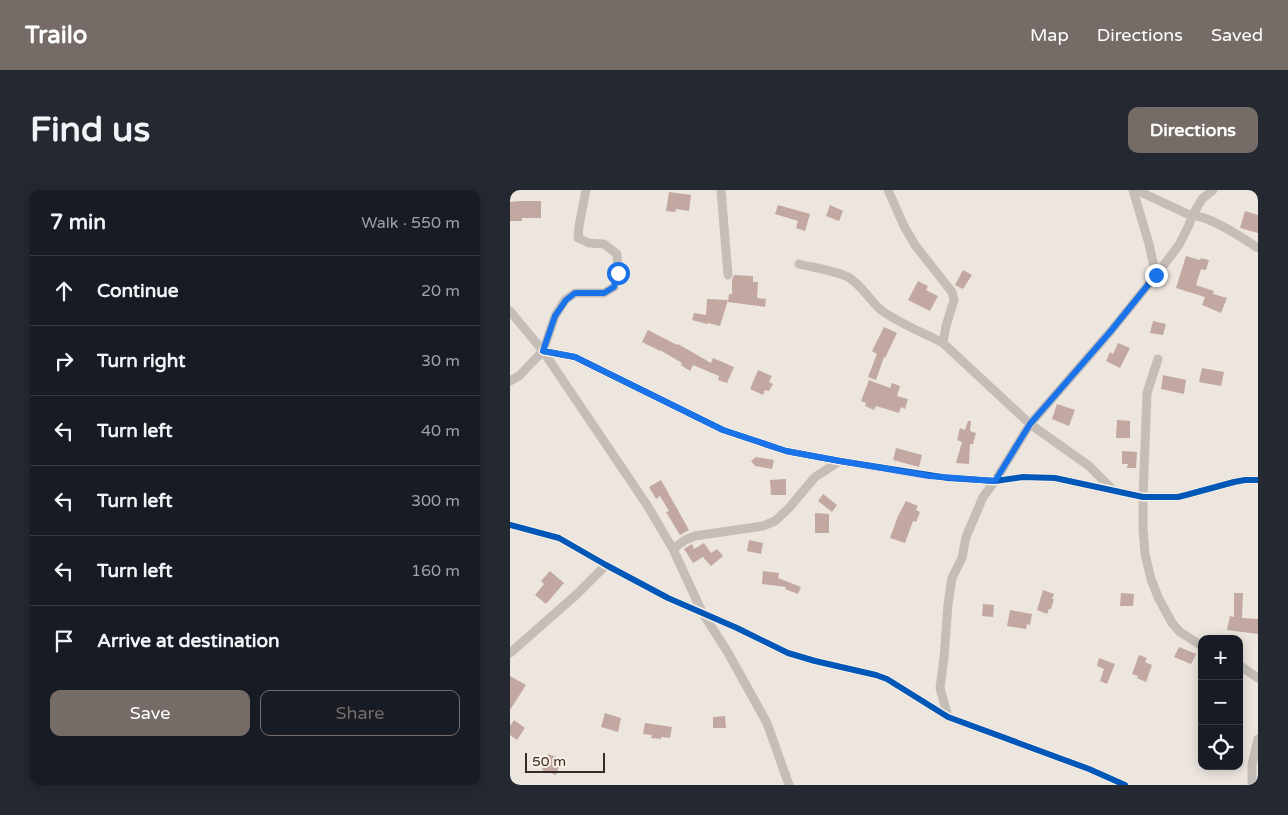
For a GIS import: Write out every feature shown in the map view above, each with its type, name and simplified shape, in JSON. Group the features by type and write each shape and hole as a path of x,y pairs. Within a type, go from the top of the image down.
{"street":[{"path":"510,381 519,376 543,351 555,316 566,300 575,293 604,293 614,287 618,273 617,254 604,244 589,243 578,238 586,190"},
{"path":"720,190 728,275"},
{"path":"888,190 904,226 915,245 952,292 954,300 946,326 944,343"},
{"path":"1134,190 1160,200 1192,216 1196,215 1225,228 1258,248"},
{"path":"1134,190 1150,244 1156,275"},
{"path":"948,717 940,688 952,578 962,558 966,537 983,497 1030,424 1110,332 1156,275 1179,245 1202,199 1213,190"},
{"path":"799,264 848,277 881,310 944,343 1030,424 1089,466 1113,490"},
{"path":"510,310 543,351 647,505 673,549 702,612 727,651 767,723 789,785"},
{"path":"543,351 575,357 723,430 786,451 840,461 929,476 995,481 1023,477 1055,478 1143,497 1178,497 1245,480 1258,480"},
{"path":"1158,360 1147,393 1143,497 1145,554 1151,579 1172,623 1180,632 1198,643"},
{"path":"673,549 685,540 696,536 763,526 775,520 789,508 815,477 840,461"},
{"path":"510,525 559,538 668,598 738,628 788,653 887,679 948,717 1089,769 1125,785"},
{"path":"510,653 576,596 606,565"},
{"path":"1243,668 1258,678"},
{"path":"1252,785 1252,765 1258,739"}],"building":[{"path":"669,192 691,195 689,211 676,209 675,212 666,211"},
{"path":"541,201 541,218 522,218 522,221 510,221 510,202"},
{"path":"778,205 810,214 805,231 796,228 798,221 775,214"},
{"path":"830,205 843,211 839,221 826,216"},
{"path":"1245,211 1258,215 1258,233 1240,228"},
{"path":"1186,256 1200,260 1201,258 1209,260 1206,270 1201,269 1196,285 1214,291 1213,294 1227,298 1221,313 1202,305 1205,297 1176,288"},
{"path":"963,270 972,275 963,289 955,285"},
{"path":"734,275 753,276 753,282 758,282 757,298 766,299 765,307 728,302 729,294 732,294"},
{"path":"918,281 928,286 926,290 938,296 930,311 908,300"},
{"path":"707,299 728,300 720,326 692,320 694,313 706,315"},
{"path":"1153,321 1166,324 1163,335 1150,333"},
{"path":"884,327 897,333 884,357 876,380 868,377 877,354 872,351"},
{"path":"648,330 678,344 711,363 713,358 734,367 727,383 718,380 719,376 693,365 690,371 681,365 682,363 642,342"},
{"path":"1118,343 1130,348 1120,368 1106,361 1110,352 1113,354"},
{"path":"1202,368 1224,372 1221,386 1199,382"},
{"path":"758,370 772,376 769,382 773,384 769,391 765,390 763,395 750,389"},
{"path":"1163,375 1186,380 1184,394 1161,389"},
{"path":"869,380 890,388 892,383 900,386 897,396 908,399 905,409 901,407 899,413 876,406 874,410 865,406 866,403 861,401"},
{"path":"1057,404 1075,410 1069,426 1052,419"},
{"path":"1117,420 1130,421 1130,438 1116,438"},
{"path":"968,421 971,421 970,431 976,433 973,444 970,444 969,464 956,463 962,442 957,440 960,428 965,430"},
{"path":"896,448 922,455 919,467 893,460"},
{"path":"1122,451 1137,452 1136,468 1127,468 1128,464 1122,464"},
{"path":"756,457 774,460 772,469 755,466 751,461"},
{"path":"786,479 786,495 771,495 770,480"},
{"path":"661,480 689,530 680,535 666,512 669,511 660,496 656,499 649,487"},
{"path":"823,494 837,505 832,512 818,501"},
{"path":"906,501 918,506 916,510 920,512 916,522 913,521 905,543 890,538"},
{"path":"815,513 829,514 829,533 815,533"},
{"path":"749,540 763,543 761,554 747,551"},
{"path":"704,543 711,553 717,549 723,556 711,566 703,557 693,563 684,549 692,544 694,549"},
{"path":"550,571 564,583 546,604 535,595 544,584 541,581"},
{"path":"763,571 779,573 778,578 801,587 798,594 785,589 786,587 762,584"},
{"path":"1043,590 1054,594 1051,609 1049,609 1047,614 1037,610"},
{"path":"1121,593 1134,594 1133,606 1120,606"},
{"path":"1234,593 1243,593 1242,618 1258,619 1258,634 1227,630 1230,616 1234,617"},
{"path":"983,604 994,605 993,617 982,616"},
{"path":"1010,610 1032,614 1030,625 1027,624 1026,629 1007,626"},
{"path":"1179,647 1196,654 1191,664 1174,657"},
{"path":"1139,655 1147,658 1145,662 1152,665 1146,682 1132,674"},
{"path":"1099,658 1115,664 1107,684 1100,681 1104,669 1097,666"},
{"path":"510,676 526,685 510,710"},
{"path":"605,713 621,718 618,732 601,727"},
{"path":"725,716 726,728 713,728 713,717"},
{"path":"514,720 525,728 517,740 510,735 510,726"},
{"path":"645,723 672,727 670,738 651,738 652,735 643,734"},
{"path":"548,754 562,759 556,775 542,770"}],"cycle path":[{"path":"543,351 575,357 723,430 786,451 840,461 948,478 995,481 1023,477 1055,478 1143,497 1178,497 1234,482 1258,480"},
{"path":"510,525 559,538 668,598 788,653 887,679 948,717 1089,769 1125,785"}],"route":[{"path":"618,273 614,287 604,293 575,293 566,300 555,316 543,351 575,357 723,430 786,451 929,476 995,481 1030,424 1110,332 1156,275"}]}
